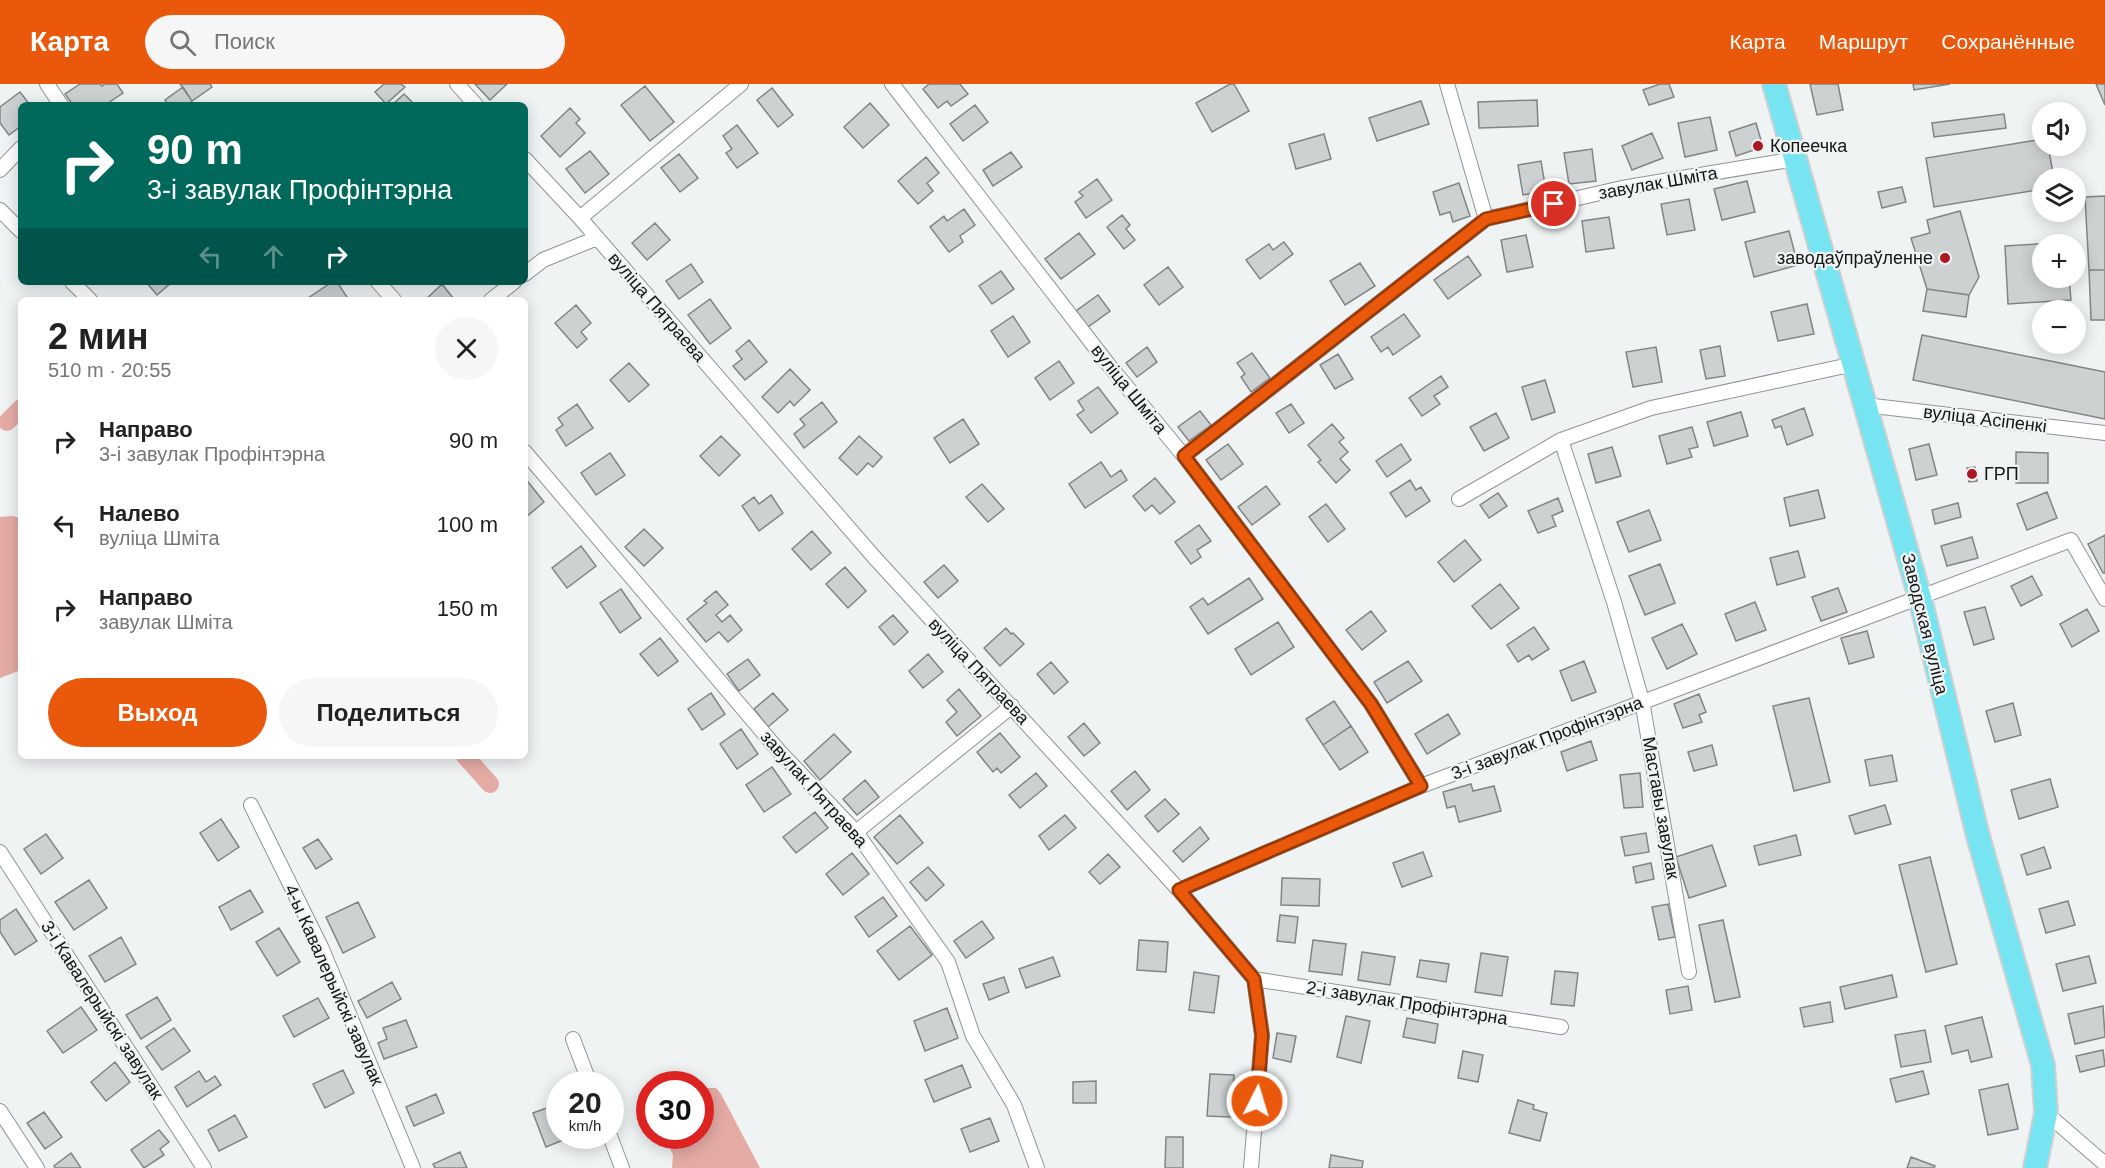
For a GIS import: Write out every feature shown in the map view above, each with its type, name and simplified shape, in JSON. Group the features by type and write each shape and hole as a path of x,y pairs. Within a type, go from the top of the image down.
{"main road":[{"name":"Заводская вуліца","path":"1774,84 1920,598 1978,836 2043,1065 2046,1113 2035,1168"}],"street":[{"path":"47,84 59,102"},
{"path":"457,84 473,102"},
{"path":"580,218 741,84"},
{"name":"вуліца Шміта","path":"892,84 1108,364 1184,456 1371,704 1421,786"},
{"path":"1447,84 1486,219"},
{"path":"0,170 18,151"},
{"name":"завулак Шміта","path":"1184,456 1486,219 1622,188 1796,159"},
{"name":"вуліца Пятраева","path":"528,162 580,218 874,556 1179,890 1254,979"},
{"path":"0,210 18,228"},
{"path":"528,272 543,260 597,238"},
{"path":"75,285 87,297"},
{"path":"381,285 391,297"},
{"path":"495,297 510,285"},
{"path":"1459,499 1561,440 1651,408 1854,364"},
{"name":"вуліца Асіпенкі","path":"1865,405 2105,433"},
{"name":"Маставы завулак","path":"1561,440 1614,602 1642,701 1689,972"},
{"name":"завулак Пятраева","path":"528,457 779,751 856,832 948,962 973,1036 1014,1105 1037,1168"},
{"name":"3-і завулак Профінтэрна","path":"1179,890 1421,786 2071,540 2105,599"},
{"path":"856,832 1012,706"},
{"name":"4-ы Кавалерыйскі завулак","path":"251,805 322,949 412,1168"},
{"name":"3-і Кавалерыйскі завулак","path":"0,852 204,1168"},
{"path":"1251,1168 1262,1035 1254,979"},
{"name":"2-і завулак Профінтэрна","path":"1254,979 1561,1027"},
{"path":"573,1039 585,1071"},
{"path":"0,1112 37,1168"},
{"path":"2046,1113 2105,1164"},
{"path":"615,1149 622,1168"}],"shaded area":[{"path":"0,517 18,517 18,671 0,678"},
{"path":"714,1088 716,1088 760,1168 672,1168 673,1155 670,1149 714,1149"}],"building":[{"path":"80,84 100,84 102,86 117,84 123,93 110,102 71,102 65,94"},
{"path":"180,84 210,84 212,87 192,101"},
{"path":"384,84 401,84 405,87 388,102 384,102 375,92"},
{"path":"475,84 507,84 490,100"},
{"path":"929,84 960,84 968,94 951,106 947,101 938,108 923,89"},
{"path":"1234,84 1249,111 1212,132 1196,103"},
{"path":"1660,84 1669,84 1674,97 1649,105 1643,90"},
{"path":"1810,84 1838,84 1843,110 1817,115"},
{"path":"1913,84 1950,84 1914,90"},
{"path":"2096,84 2105,84 2105,105"},
{"path":"645,86 674,122 650,141 621,105"},
{"path":"183,87 192,101 166,102 165,100"},
{"path":"772,88 793,115 778,127 757,100"},
{"path":"20,92 28,102 18,102 18,128 9,135 0,123 0,107"},
{"path":"404,94 412,102 395,102"},
{"path":"1537,100 1538,126 1479,128 1478,102"},
{"path":"1421,101 1429,124 1377,141 1369,118"},
{"path":"870,103 889,125 863,148 844,127"},
{"path":"975,105 988,122 963,141 950,124"},
{"path":"570,108 580,119 576,123 585,133 560,157 541,136"},
{"path":"2004,114 2006,128 1934,137 1932,123"},
{"path":"1710,117 1717,150 1685,157 1678,123"},
{"path":"1756,123 1763,147 1736,156 1729,132"},
{"path":"737,125 758,153 737,168 726,153 732,149 723,136"},
{"path":"1652,133 1663,158 1632,170 1622,146"},
{"path":"1324,134 1331,159 1296,169 1289,144"},
{"path":"2032,141 2032,156 2050,156 2052,168 2032,168 2032,191 1934,207 1926,158"},
{"path":"1592,149 1596,181 1569,184 1564,153"},
{"path":"590,151 609,174 585,193 566,169"},
{"path":"1011,152 1022,167 993,186 983,170"},
{"path":"679,154 698,178 680,192 661,168"},
{"path":"926,157 939,173 927,183 933,191 918,204 898,181"},
{"path":"1541,161 1546,191 1523,195 1518,165"},
{"path":"1097,179 1112,200 1086,218 1075,202 1083,196 1079,192"},
{"path":"1747,181 1755,212 1722,220 1714,189"},
{"path":"1459,183 1470,216 1453,222 1450,212 1440,215 1433,192"},
{"path":"1902,187 1906,202 1882,208 1878,192"},
{"path":"2105,196 2105,270 2089,270 2086,197"},
{"path":"1689,199 1695,230 1667,235 1661,204"},
{"path":"964,209 975,225 960,236 963,242 949,252 930,227 944,216 947,221"},
{"name":"заводаўпраўленне","path":"1960,211 1979,277 1969,295 1927,289 1911,238 1930,233 1927,220"},
{"path":"1122,215 1130,225 1126,229 1135,240 1124,249 1107,227"},
{"path":"1609,217 1614,248 1586,252 1582,221"},
{"path":"655,223 670,240 647,260 632,243"},
{"path":"1789,231 1798,265 1754,277 1745,242"},
{"path":"1079,233 1095,254 1061,279 1045,259"},
{"path":"1526,235 1533,267 1507,272 1501,240"},
{"path":"1284,242 1293,254 1260,279 1246,260 1269,244 1273,250"},
{"path":"2032,244 2032,288 2070,288 2071,300 2032,300 2032,302 2008,304 2005,246"},
{"path":"1468,256 1481,275 1448,299 1434,280"},
{"path":"1360,263 1375,286 1345,305 1330,281"},
{"path":"691,264 703,282 679,299 666,281"},
{"path":"1168,267 1183,287 1159,305 1144,285"},
{"path":"2089,270 2105,270 2105,320 2091,320"},
{"path":"1001,271 1014,289 992,304 979,286"},
{"path":"149,285 169,285 157,295"},
{"path":"328,285 339,285 347,297 310,297"},
{"path":"443,285 452,297 428,297"},
{"path":"1927,289 1969,295 1966,317 1923,311"},
{"path":"1098,295 1110,311 1088,327 1076,311"},
{"path":"710,299 731,328 710,344 688,315"},
{"path":"1807,304 1814,334 1778,341 1771,312"},
{"path":"576,305 591,323 581,332 587,339 577,348 555,323"},
{"path":"1404,314 1420,336 1393,355 1388,347 1381,352 1371,337"},
{"path":"1013,316 1030,342 1008,357 991,331"},
{"path":"1922,335 2105,372 2105,419 1913,380"},
{"path":"749,340 767,362 745,380 733,366 742,359 736,351"},
{"path":"1720,346 1725,376 1706,379 1700,350"},
{"path":"1147,347 1157,362 1137,377 1126,363"},
{"path":"1656,347 1662,382 1633,387 1626,352"},
{"path":"1252,353 1270,378 1251,392 1241,377 1245,374 1237,363"},
{"path":"1338,354 1353,379 1335,389 1320,365"},
{"path":"1059,361 1074,383 1050,400 1035,378"},
{"path":"629,363 649,385 629,402 610,380"},
{"path":"790,369 810,390 794,406 790,401 778,413 762,397"},
{"path":"1441,376 1448,387 1434,396 1440,404 1422,416 1409,398"},
{"path":"1545,380 1555,412 1532,420 1522,387"},
{"path":"1098,387 1118,413 1091,433 1077,415 1084,410 1078,401"},
{"path":"822,402 837,422 804,448 794,434 805,425 800,419"},
{"path":"577,404 593,428 566,446 556,430 563,425 558,418"},
{"path":"1291,404 1304,423 1289,433 1276,413"},
{"path":"1804,408 1813,435 1787,445 1781,426 1775,428 1772,420"},
{"path":"1200,411 1211,425 1189,441 1178,427"},
{"path":"1741,412 1748,436 1714,446 1707,422"},
{"path":"1496,413 1509,438 1484,451 1470,427"},
{"path":"963,419 979,444 950,463 934,438"},
{"path":"1332,424 1344,438 1339,442 1348,452 1340,459 1350,470 1336,483 1318,462 1321,460 1308,445"},
{"path":"1692,427 1698,447 1689,449 1692,457 1667,464 1659,436"},
{"path":"721,436 740,455 719,476 700,456"},
{"path":"859,436 882,457 873,467 868,463 857,475 839,458"},
{"path":"1228,444 1243,464 1221,480 1206,460"},
{"path":"1401,444 1411,460 1387,477 1376,461"},
{"path":"1929,444 1937,475 1916,480 1909,449"},
{"path":"1612,447 1621,476 1596,483 1588,454"},
{"path":"2016,452 2048,453 2048,483 2016,483"},
{"path":"610,453 625,475 596,495 581,473"},
{"path":"1101,462 1111,477 1121,470 1127,480 1085,508 1069,484"},
{"name":"ГРП","path":"1975,467 1977,481 1969,482 1967,468"},
{"path":"1155,478 1175,502 1160,514 1152,505 1145,511 1133,496"},
{"path":"1410,480 1416,490 1421,487 1430,501 1406,517 1390,493"},
{"path":"528,482 544,502 528,515"},
{"path":"982,484 1004,509 988,522 966,497"},
{"path":"1266,486 1280,504 1252,525 1238,507"},
{"path":"1818,490 1825,518 1790,526 1784,498"},
{"path":"2047,492 2057,518 2027,530 2017,504"},
{"path":"1498,493 1507,506 1489,518 1480,505"},
{"path":"771,495 783,513 759,531 742,506 754,497 759,504"},
{"path":"1558,498 1563,511 1552,516 1556,526 1538,533 1528,511"},
{"path":"1958,503 1961,517 1935,524 1932,510"},
{"path":"1326,504 1345,529 1328,542 1309,517"},
{"path":"1649,510 1661,540 1629,552 1617,522"},
{"path":"1199,525 1211,541 1197,550 1201,557 1191,564 1175,542"},
{"path":"644,529 663,548 644,566 625,547"},
{"path":"812,531 831,553 811,570 792,549"},
{"path":"2105,535 2105,573 2103,573 2088,544"},
{"path":"1972,537 1978,558 1947,566 1941,546"},
{"path":"1465,540 1481,560 1454,582 1438,562"},
{"path":"581,546 596,566 567,588 552,568"},
{"path":"1798,551 1805,577 1777,585 1770,558"},
{"path":"1660,564 1675,603 1645,615 1629,576"},
{"path":"944,565 958,581 938,598 924,582"},
{"path":"845,567 866,591 848,608 826,584"},
{"path":"2032,576 2042,595 2021,606 2011,586"},
{"path":"1249,578 1263,599 1208,634 1190,607 1203,598 1208,605"},
{"path":"1500,584 1519,608 1491,629 1472,606"},
{"path":"1838,588 1847,612 1821,621 1812,597"},
{"path":"621,589 641,618 620,633 600,603"},
{"path":"716,591 728,605 716,615 722,622 730,615 742,630 728,642 719,632 706,642 687,619 707,603 704,601"},
{"path":"1755,602 1766,630 1736,641 1725,614"},
{"path":"1985,607 1994,639 1974,645 1964,612"},
{"path":"2087,609 2099,631 2072,647 2060,624"},
{"path":"1371,611 1386,631 1362,650 1346,630"},
{"path":"893,615 908,632 894,645 879,627"},
{"path":"1278,622 1294,647 1251,675 1235,649"},
{"path":"1682,624 1697,654 1667,669 1652,638"},
{"path":"1534,627 1549,649 1532,660 1529,655 1518,662 1507,645"},
{"path":"1006,628 1024,644 1000,666 984,648"},
{"path":"1867,631 1874,657 1849,664 1841,638"},
{"path":"660,638 678,661 658,676 640,654"},
{"path":"928,654 943,672 923,688 909,671"},
{"path":"748,659 760,675 739,691 727,674"},
{"path":"1408,661 1422,681 1387,703 1374,682"},
{"path":"1584,661 1596,692 1572,701 1560,671"},
{"path":"1051,662 1068,682 1054,694 1037,674"},
{"path":"959,689 981,716 957,736 946,722 957,712 947,700"},
{"path":"711,693 725,714 702,730 688,709"},
{"path":"773,693 788,710 768,727 754,709"},
{"path":"1699,694 1706,712 1699,715 1702,722 1683,728 1674,704"},
{"path":"1809,698 1830,782 1794,791 1773,706"},
{"path":"1334,701 1351,726 1323,745 1306,719"},
{"path":"2013,703 2021,735 1995,742 1986,711"},
{"path":"1448,714 1460,734 1427,754 1415,734"},
{"path":"1084,723 1100,743 1084,756 1068,737"},
{"path":"1351,726 1368,752 1340,770 1323,745"},
{"path":"741,729 758,754 737,769 720,744"},
{"path":"1000,733 1020,757 1001,773 997,768 993,772 977,752"},
{"path":"834,734 851,752 820,780 804,761"},
{"path":"1591,741 1597,760 1567,771 1561,752"},
{"path":"1712,745 1717,765 1694,771 1688,752"},
{"path":"1892,755 1897,781 1870,786 1865,760"},
{"path":"772,767 791,794 764,812 746,785"},
{"path":"1135,771 1150,790 1127,810 1111,791"},
{"path":"1036,773 1047,786 1020,808 1009,795"},
{"path":"1640,773 1643,807 1624,808 1620,775"},
{"path":"2050,779 2058,807 2019,819 2011,790"},
{"path":"865,780 879,797 857,815 843,799"},
{"path":"1471,784 1473,791 1494,786 1501,811 1459,822 1455,806 1447,808 1443,792"},
{"path":"1165,799 1179,814 1158,832 1145,816"},
{"path":"1885,805 1891,824 1855,834 1849,816"},
{"path":"815,812 828,828 796,853 783,837"},
{"path":"900,815 923,843 897,864 874,837"},
{"path":"1065,815 1076,828 1049,850 1039,836"},
{"path":"221,819 239,847 218,861 200,833"},
{"path":"1200,827 1209,839 1183,862 1173,851"},
{"path":"1646,833 1649,852 1625,856 1621,837"},
{"path":"46,834 63,858 41,874 24,849"},
{"path":"1796,835 1801,855 1759,865 1754,846"},
{"path":"318,839 332,859 316,869 303,848"},
{"path":"1712,845 1726,886 1689,898 1676,857"},
{"path":"2044,847 2051,868 2027,875 2021,855"},
{"path":"1423,852 1432,876 1402,887 1393,863"},
{"path":"852,853 869,874 843,895 826,874"},
{"path":"1108,854 1120,867 1100,884 1089,872"},
{"path":"1930,857 1957,964 1926,972 1899,865"},
{"path":"1651,863 1654,879 1636,883 1633,867"},
{"path":"928,867 944,885 926,901 910,882"},
{"path":"1282,878 1320,879 1319,906 1281,905"},
{"path":"89,880 107,908 74,930 55,902"},
{"path":"250,890 263,912 231,930 219,907"},
{"path":"883,897 897,916 869,937 855,917"},
{"path":"2068,901 2075,925 2046,933 2039,909"},
{"path":"358,902 375,937 343,953 326,917"},
{"path":"1668,904 1675,937 1659,940 1652,907"},
{"path":"16,909 37,941 15,955 0,932 0,920"},
{"path":"1280,915 1298,917 1295,943 1277,941"},
{"path":"1723,920 1740,997 1715,1002 1699,925"},
{"path":"982,921 994,938 966,958 954,941"},
{"path":"910,926 932,955 899,980 877,951"},
{"path":"279,928 300,962 277,976 256,942"},
{"path":"121,937 136,964 105,982 89,956"},
{"path":"1139,940 1168,942 1166,972 1137,970"},
{"path":"1313,940 1346,944 1342,975 1309,971"},
{"path":"1362,952 1395,957 1390,985 1358,980"},
{"path":"1481,953 1508,957 1502,996 1475,992"},
{"path":"2089,956 2096,983 2063,991 2056,964"},
{"path":"1053,957 1060,976 1026,988 1019,969"},
{"path":"1420,960 1449,964 1446,982 1417,977"},
{"path":"1555,971 1578,973 1574,1006 1551,1004"},
{"path":"1194,972 1219,976 1214,1013 1189,1010"},
{"path":"1892,975 1897,997 1845,1009 1840,987"},
{"path":"1004,977 1009,992 989,1000 983,984"},
{"path":"392,982 401,999 367,1018 358,1001"},
{"path":"1688,986 1692,1010 1670,1014 1666,990"},
{"path":"157,997 171,1020 141,1039 126,1015"},
{"path":"318,998 329,1018 294,1037 283,1016"},
{"path":"1830,1002 1833,1022 1804,1027 1800,1008"},
{"path":"2103,1006 2105,1037 2075,1044 2068,1014"},
{"path":"81,1007 97,1030 63,1053 47,1031"},
{"path":"947,1008 958,1038 925,1051 914,1021"},
{"path":"1346,1016 1370,1021 1361,1063 1337,1057"},
{"path":"1982,1017 1992,1057 1971,1062 1968,1050 1952,1054 1945,1026"},
{"path":"1407,1018 1438,1024 1435,1043 1403,1037"},
{"path":"406,1020 417,1047 384,1059 378,1043 387,1039 383,1028"},
{"path":"174,1028 190,1051 162,1070 146,1047"},
{"path":"1925,1030 1931,1062 1901,1067 1895,1035"},
{"path":"1277,1033 1296,1036 1291,1062 1273,1058"},
{"path":"2103,1050 2105,1066 2080,1072 2076,1056"},
{"path":"1463,1051 1483,1055 1478,1082 1458,1078"},
{"path":"115,1062 130,1082 106,1101 91,1082"},
{"path":"962,1065 971,1087 934,1102 925,1080"},
{"path":"343,1070 354,1093 325,1108 313,1084"},
{"path":"199,1071 206,1082 215,1076 221,1085 187,1107 175,1087"},
{"path":"1923,1071 1929,1094 1896,1102 1890,1079"},
{"path":"1210,1074 1234,1075 1231,1117 1207,1116"},
{"path":"1096,1081 1096,1103 1073,1103 1073,1082"},
{"path":"2008,1084 2018,1129 1988,1135 1979,1090"},
{"path":"436,1094 444,1113 414,1126 406,1107"},
{"path":"1518,1100 1534,1105 1533,1109 1547,1113 1540,1141 1509,1133"},
{"path":"546,1108 546,1147 533,1113"},
{"path":"44,1112 62,1137 45,1149 27,1123"},
{"path":"235,1115 247,1137 219,1151 208,1130"},
{"path":"990,1118 999,1141 970,1152 961,1129"},
{"path":"159,1130 169,1142 160,1149 164,1155 144,1168 131,1150"},
{"path":"1166,1137 1183,1137 1183,1168 1165,1168"},
{"path":"460,1152 467,1168 435,1168 433,1164"},
{"path":"71,1153 81,1168 55,1168 54,1166"},
{"path":"1331,1155 1363,1161 1362,1168 1329,1168"},
{"path":"1911,1157 1935,1166 1934,1168 1907,1168"}],"waterway":[{"path":"7,422 18,411"},
{"path":"468,759 490,784"}],"place":[{"name":"Копеечка","path":"1758,146"},
{"name":"заводаўпраўленне","path":"1945,258"},
{"name":"ГРП","path":"1972,474"}],"route":[{"path":"1257,1101 1262,1035 1254,979 1179,890 1421,786 1371,704 1184,456 1486,219 1554,204"}]}
